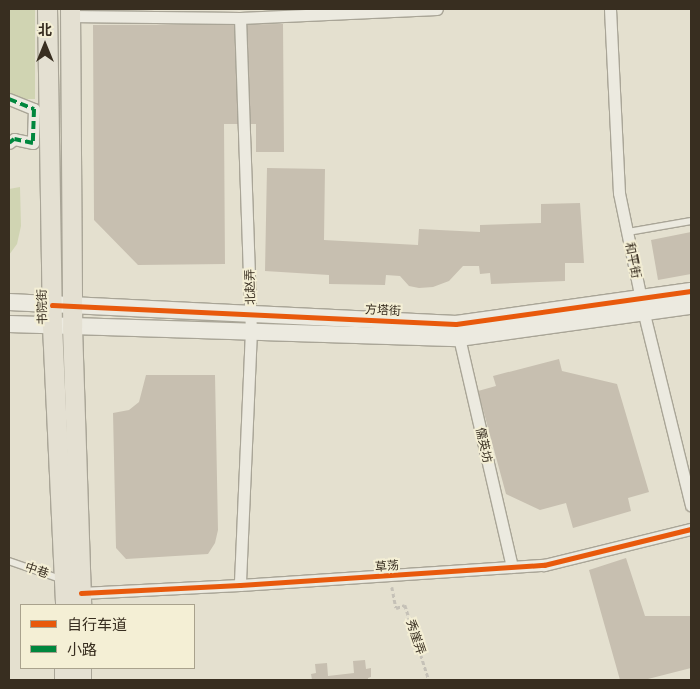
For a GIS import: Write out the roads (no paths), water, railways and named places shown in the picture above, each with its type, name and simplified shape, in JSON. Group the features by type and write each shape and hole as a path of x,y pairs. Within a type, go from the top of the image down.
{"main road":[{"name":"书院街","path":"47,9 52,326 65,604"},
{"path":"70,13 72,327 81,599"}],"street":[{"path":"70,13 176,13 240,18 437,9"},
{"name":"和平街","path":"610,9 619,194 642,307 691,505"},
{"name":"北赵弄","path":"240,18 251,322 240,585"},
{"path":"9,99 34,109 33,143 14,139 9,143"},
{"name":"方塔街","path":"642,307 691,291"},
{"name":"方塔街","path":"9,302 72,305 251,322 457,331 642,307 691,306"},
{"name":"方塔街","path":"9,324 72,327 251,322"},
{"name":"儒英坊","path":"457,331 512,566"},
{"name":"草荡","path":"81,599 240,585 544,565 691,529"}],"lane":[{"path":"628,232 691,221"},
{"name":"中巷","path":"9,561 64,580"}]}
